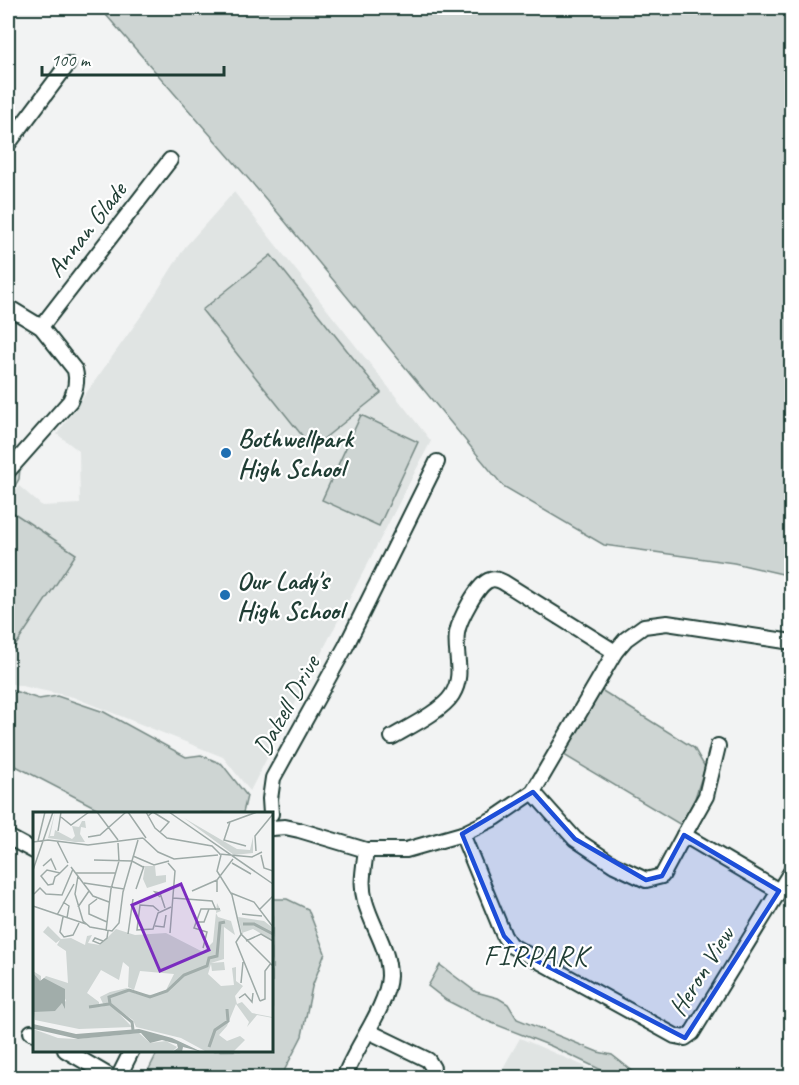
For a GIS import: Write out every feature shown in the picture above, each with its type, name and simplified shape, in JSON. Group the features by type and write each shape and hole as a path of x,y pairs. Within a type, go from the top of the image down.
{"street":[{"path":"8,144 68,64"},
{"name":"Annan Glade","path":"41,327 170,160"},
{"path":"8,307 41,327 75,370 77,378 70,401 10,463"},
{"name":"Dalzell Drive","path":"271,812 273,778 346,646 437,462"},
{"path":"392,737 451,698 460,679 457,639 460,621 482,584 489,580 496,579 503,582 615,652"},
{"path":"273,828 285,827 299,830 366,850 406,850 462,834 495,818 533,792 615,652 634,631 653,623 667,623 792,642"},
{"path":"533,792 575,839 614,865 646,880 662,876 706,796 718,746"},
{"name":"Heron View","path":"462,834 504,936 510,945 675,1036 685,1038 692,1034 792,870"},
{"path":"684,835 778,891"},
{"path":"8,837 33,850"},
{"path":"344,1077 368,1031 386,991 389,978 387,955 365,902 362,883 366,850"},
{"path":"368,1031 428,1060 433,1068 432,1077"},
{"path":"69,1052 113,1077"},
{"path":"118,1077 131,1052"}],"highlighted area":[{"path":"533,792 575,839 646,880 662,876 684,835 779,891 685,1038 518,951 504,936 462,834"}],"shaded area":[{"path":"100,8 791,8 791,576 734,563 604,545 503,486 278,213"},
{"path":"234,192 431,441 250,791 223,757 73,697 8,683 8,501 19,486 42,506 80,504 79,451 57,434 144,312 185,247"},
{"path":"271,255 381,393 312,448 202,310"},
{"path":"361,415 418,442 379,526 322,500"},
{"path":"20,468 19,479 8,498 8,482"},
{"path":"8,509 76,554 8,657"},
{"path":"598,688 694,748 705,767 695,798 681,825 559,752"},
{"path":"8,689 39,699 57,696 104,712 186,757 201,755 222,764 247,796 243,812 104,812 8,762"},
{"path":"273,899 287,899 308,909 325,953 312,987 302,1036 281,1077 150,1078 146,1075 158,1052 273,1052"},
{"path":"440,965 476,992 498,998 508,1004 517,1019 598,1052 612,1055 640,1077 616,1077 551,1046 487,1021 446,1000 428,986"},
{"path":"520,1038 609,1077 498,1077"}],"place":[{"name":"Bothwellpark High School","path":"226,453"},
{"name":"Our Lady's High School","path":"225,595"}],"district":[{"name":"FIRPARK","path":"536,955"}]}
